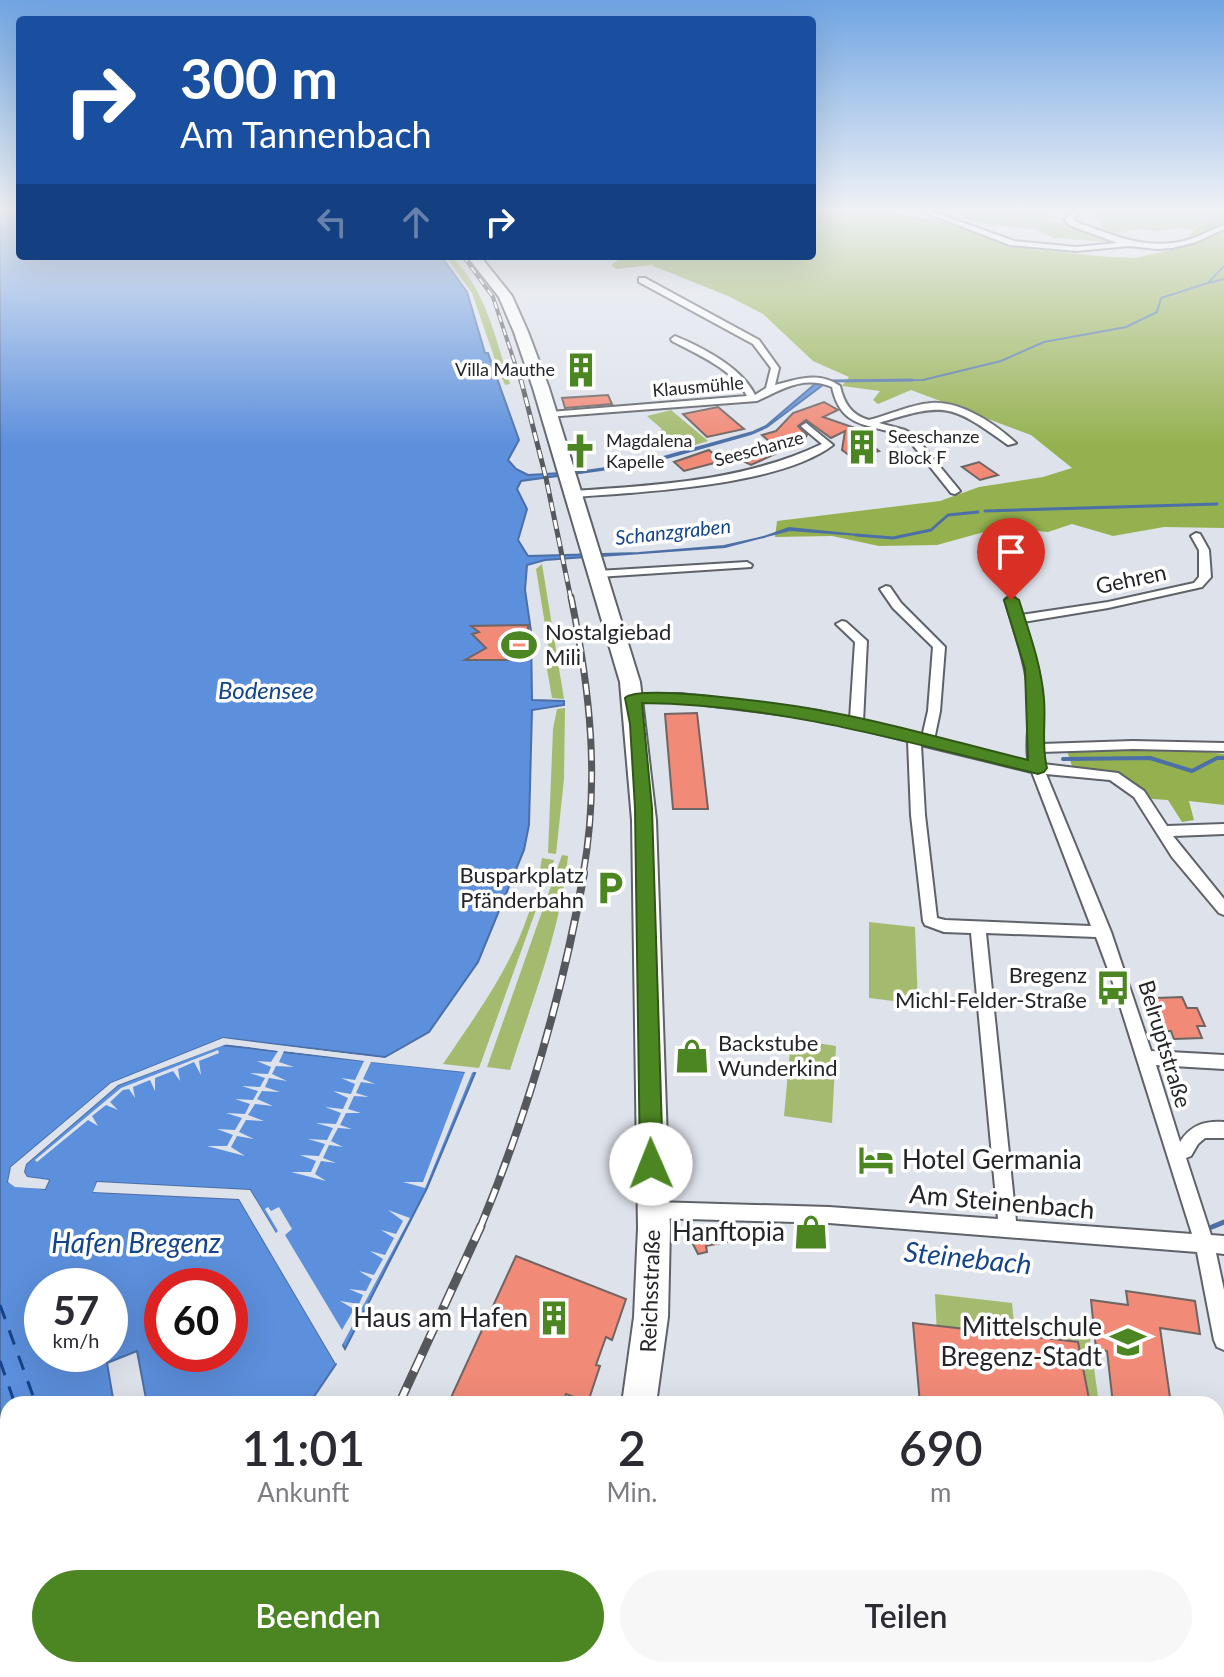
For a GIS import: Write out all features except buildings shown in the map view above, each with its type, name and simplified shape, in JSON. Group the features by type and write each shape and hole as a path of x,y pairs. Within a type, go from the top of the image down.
{"main road":[{"name":"Reichsstraße","path":"498,289 510,305 550,415 638,724 643,796 653,1254 647,1368 641,1396"}],"street":[{"path":"659,289 759,345 775,368 770,389"},
{"path":"675,339 724,369 748,388 752,398"},
{"name":"Klausmühle","path":"550,415 752,398 802,379 825,381 836,386 840,404 849,413 911,437 955,491"},
{"path":"870,423 941,406 979,422 1011,443"},
{"name":"Seeschanze","path":"569,481 715,479 763,469 828,445 806,426"},
{"name":"Gehren","path":"1019,619 1108,605 1198,585 1205,577 1204,550 1196,536"},
{"path":"594,562 747,565"},
{"path":"886,589 892,602 925,630 939,647 934,711 921,740 928,917 938,926 1103,932"},
{"path":"1011,600 1032,669 1036,703 1033,748 1038,768"},
{"path":"842,624 861,641 856,725"},
{"path":"633,698 670,697 819,715 1038,768 1095,772 1121,779 1139,794 1177,853 1224,909"},
{"path":"1033,748 1133,745 1224,747"},
{"name":"Belruptstraße","path":"1038,768 1103,932 1175,1154 1215,1252 1224,1340"},
{"path":"1163,831 1224,829"},
{"path":"978,927 1008,1229"},
{"path":"1144,1058 1224,1062"},
{"path":"1175,1154 1185,1151 1195,1132 1203,1128 1224,1130"},
{"name":"Am Steinenbach","path":"652,1210 829,1215 1008,1229 1215,1252"}],"green space":[{"path":"469,289 476,289 481,299 510,384 505,385 500,374"},
{"path":"711,289 1224,289 1224,528 1164,527 1113,536 1072,524 1048,532 1002,527 937,545 879,546 832,536 775,537 777,521 940,501 979,487 1043,477 1072,468 1031,435 911,390 878,404 873,400 880,391 842,386 849,377 813,361 763,314"},
{"path":"671,410 708,441 675,451 674,440 659,431 662,429 647,416"},
{"path":"542,564 564,699 552,698 547,669 549,649 536,569"},
{"path":"565,708 564,779 556,854 548,853 553,729 557,709"},
{"path":"1142,744 1224,754 1224,805 1189,801 1194,820 1182,822 1168,800 1152,799 1112,775 1073,769 1066,748"},
{"path":"562,855 568,856 559,911 545,965 510,1070 487,1067"},
{"path":"542,858 554,860 479,1068 443,1064 492,991 517,943 536,889"},
{"path":"869,922 915,927 918,1004 869,998"},
{"path":"791,1039 836,1046 832,1123 784,1116"},
{"path":"935,1294 1012,1303 1021,1396 940,1396"},
{"path":"1020,1330 1090,1339 1098,1396 1026,1396"}],"water":[{"name":"Bodensee","path":"0,289 465,289 485,353 488,353 519,440 508,460 528,475 642,463 753,432 766,426 816,383 823,385 767,427 751,434 645,464 521,481 517,489 527,509 518,540 528,556 639,553 724,546 759,538 725,547 545,560 527,565 525,590 531,631 532,700 564,701 564,705 532,710 529,825 524,850 478,962 429,1032 385,1057 223,1038 111,1083 11,1167 8,1182 45,1189 49,1180 27,1177 24,1172 26,1164 118,1085 221,1045 475,1073 427,1188 345,1349 250,1190 97,1182 94,1192 239,1199 336,1364 314,1396 145,1396 137,1351 128,1355 128,1268 24,1268 24,1372 109,1372 113,1396 0,1396"},
{"path":"789,528 858,535 790,530 766,536"}],"pier":[{"path":"223,1038 477,1070 472,1073 425,1188 403,1182 423,1182 465,1072 371,1062 363,1079 375,1084 361,1082 356,1093 369,1097 354,1096 348,1109 361,1113 346,1113 340,1125 352,1129 338,1128 331,1141 343,1147 329,1145 323,1158 336,1163 321,1161 315,1174 326,1181 291,1172 311,1172 316,1161 300,1155 319,1156 325,1144 308,1139 327,1140 333,1128 316,1123 336,1124 341,1113 325,1107 343,1109 348,1098 333,1091 351,1094 355,1084 341,1078 355,1080 364,1061 284,1051 279,1062 294,1067 276,1066 272,1074 287,1081 269,1078 265,1087 280,1092 262,1091 257,1099 273,1106 255,1104 248,1115 264,1121 246,1120 239,1132 254,1139 237,1136 231,1147 245,1156 207,1146 227,1146 233,1135 217,1129 235,1130 242,1118 226,1113 245,1114 250,1104 235,1099 253,1100 258,1091 242,1086 260,1087 265,1078 250,1073 268,1074 271,1067 257,1061 271,1062 278,1051 227,1044 118,1085 26,1164 24,1172 27,1177 49,1180 45,1189 15,1187 8,1182 11,1167 111,1083"},
{"path":"218,1050 219,1053 199,1061 201,1075 194,1062 178,1069 180,1081 173,1071 155,1078 155,1091 150,1080 133,1087 135,1098 129,1089 123,1090 110,1102 118,1110 106,1105 92,1116 98,1126 88,1120 37,1162 35,1160 121,1088"},
{"path":"97,1182 250,1190 276,1233 278,1231 265,1209 268,1207 271,1211 279,1207 292,1229 285,1235 342,1330 354,1309 340,1301 359,1304 363,1295 349,1289 366,1291 372,1279 359,1271 374,1275 383,1259 370,1251 385,1255 394,1238 381,1230 396,1234 403,1221 388,1210 410,1218 342,1345 343,1353 247,1194 99,1186 242,1196 338,1360 336,1364 239,1199 93,1192"}],"waterway":[{"path":"912,380 830,381 923,380 1001,361 1044,342 1126,327 1157,312 1161,298 1188,289"},
{"name":"Schanzgraben","path":"985,511 1217,504"},
{"name":"Schanzgraben","path":"856,535 893,538 931,530 948,515 978,512"},
{"path":"1063,759 1150,758 1192,771 1217,758 1224,758"},
{"name":"Steinebach","path":"1212,1227 1224,1222"}],"ferry route":[{"path":"0,1305 33,1396"},
{"path":"0,1361 12,1396"}],"railway":[{"path":"487,289 493,297 521,382"},
{"path":"521,380 546,478 571,599"},
{"path":"571,597 588,701 592,770 583,875"},
{"path":"480,1228 542,1054 584,873"},
{"path":"403,1396 481,1226"}],"place":[{"name":"Villa Mauthe","path":"581,370"},
{"name":"Seeschanze Block F","path":"862,447"},
{"name":"Magdalena Kapelle","path":"580,451"},
{"name":"Nostalgiebad Mili","path":"519,645"},
{"name":"Busparkplatz Pfänderbahn","path":"610,888"},
{"name":"Bregenz Michl-Felder-Straße","path":"1113,988"},
{"name":"Backstube Wunderkind","path":"692,1056"},
{"name":"Hotel Germania","path":"876,1160"},
{"name":"Hanftopia","path":"811,1232"},
{"name":"Haus am Hafen","path":"554,1318"},
{"name":"Mittelschule Bregenz-Stadt","path":"1128,1342"}],"route":[{"path":"651,1164 641,754 633,698 681,698 819,715 1038,768 1033,748 1036,703 1032,669 1011,600"}],"water label":[{"name":"Hafen Bregenz","path":"136,1243"}]}
